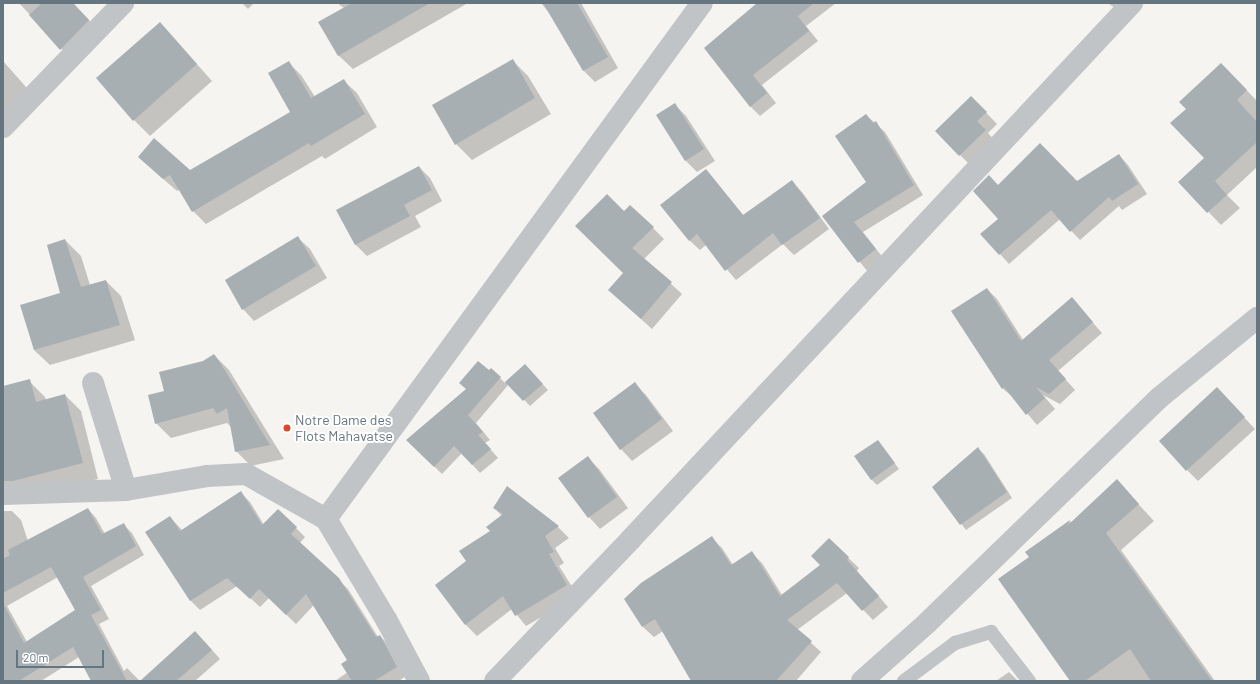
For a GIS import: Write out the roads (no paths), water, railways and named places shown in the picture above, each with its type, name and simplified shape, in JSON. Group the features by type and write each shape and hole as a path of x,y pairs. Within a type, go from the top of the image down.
{"street":[{"path":"3,127 123,3"},
{"path":"326,519 702,3"},
{"path":"496,681 631,539 1132,3"},
{"path":"862,681 927,623 1159,398 1257,318"},
{"path":"93,383 126,490"},
{"path":"3,494 126,490 207,476 246,474 326,519 387,621 419,681"}],"lane":[{"path":"904,681 955,643 991,632 1030,681"}],"place":[{"name":"Notre Dame des Flots Mahavatse","path":"287,428"}]}
